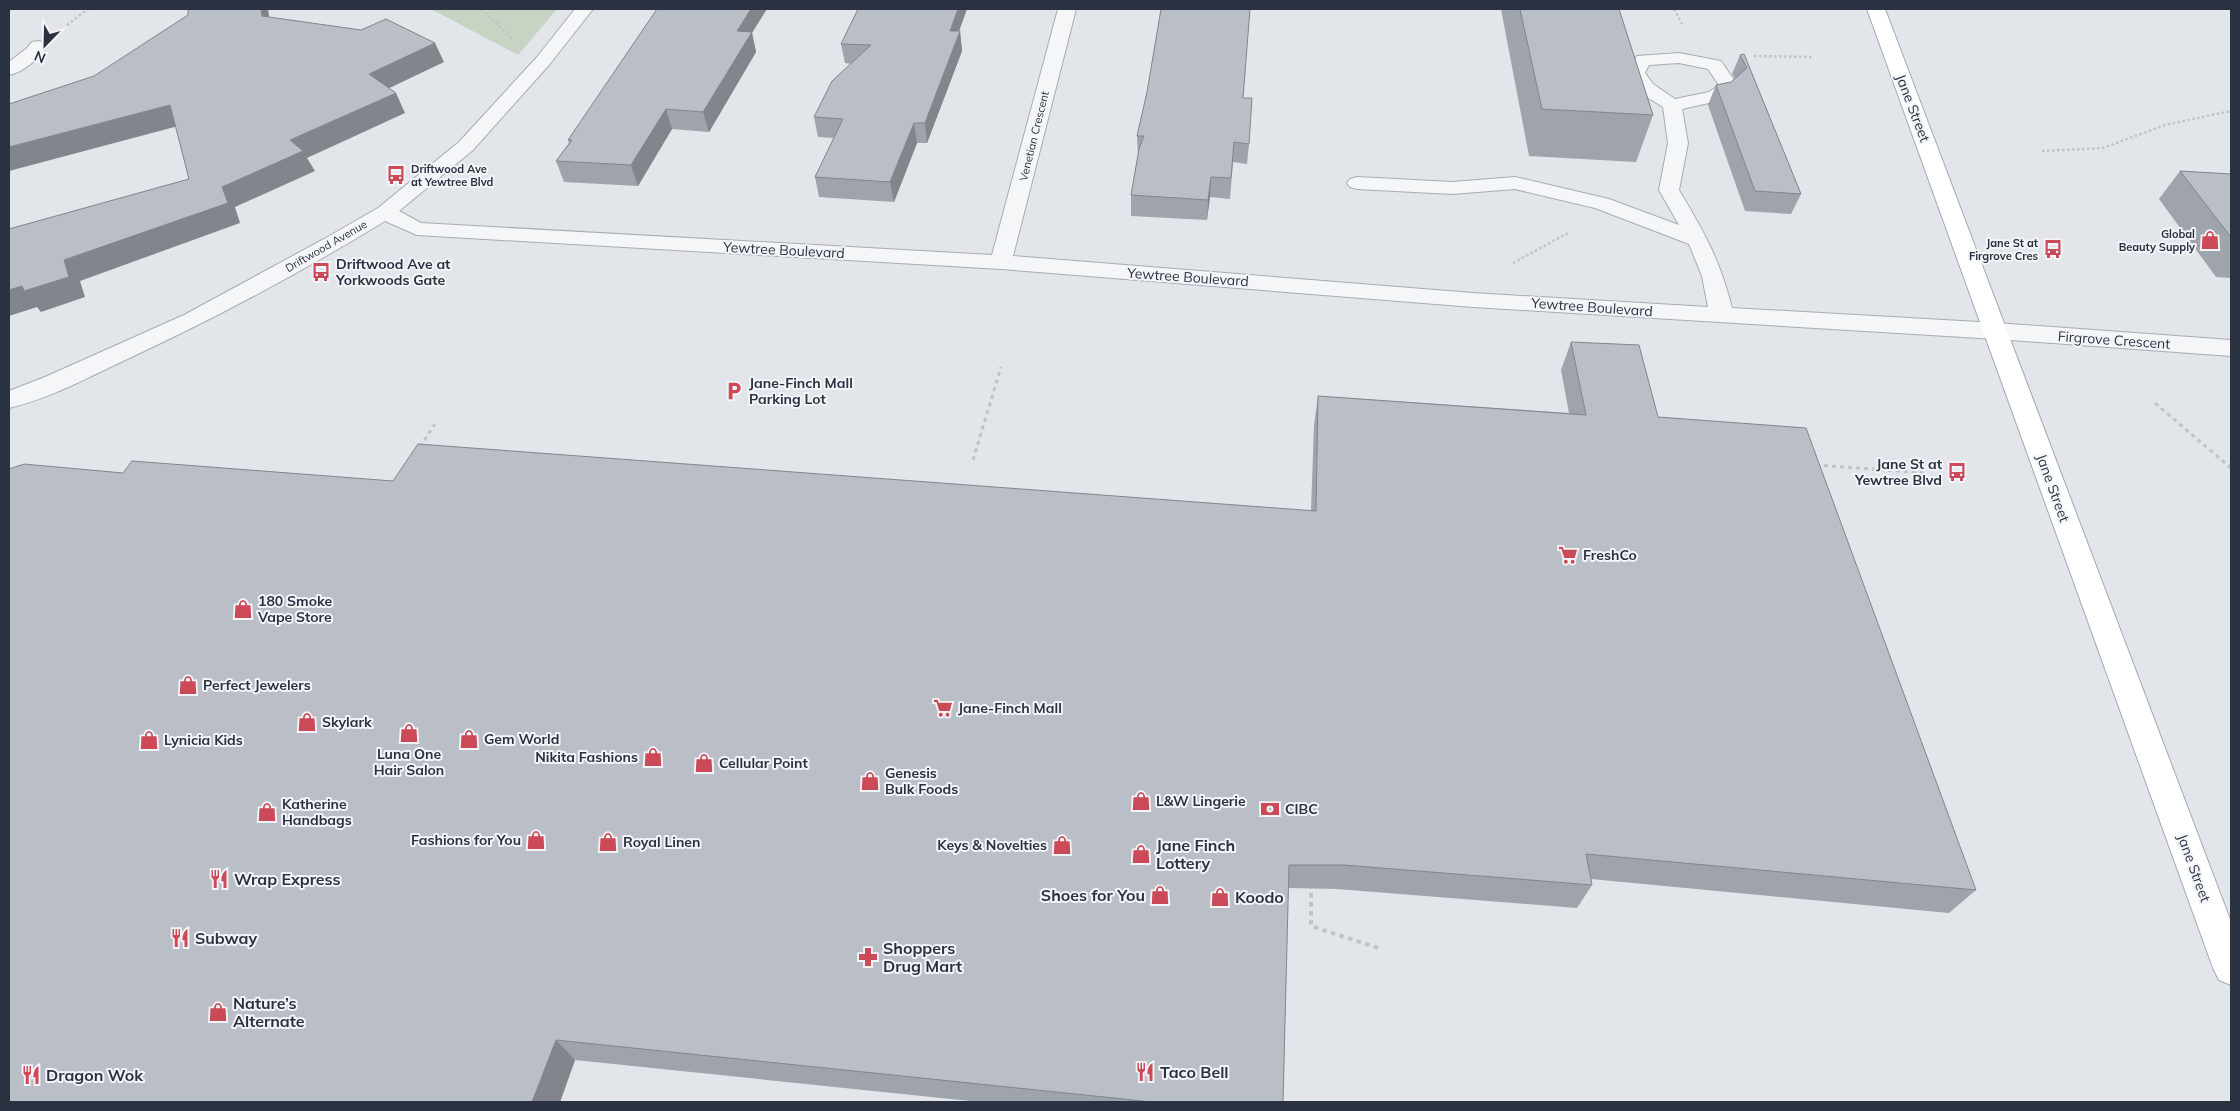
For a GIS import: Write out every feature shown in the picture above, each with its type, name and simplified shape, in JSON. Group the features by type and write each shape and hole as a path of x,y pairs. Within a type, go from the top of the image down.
{"main road":[{"name":"Jane Street","path":"1876,9 2231,968"}],"street":[{"name":"Driftwood Avenue","path":"9,400 54,383 192,320 332,244 385,212 466,146 543,61 584,9"},
{"name":"Venetian Crescent","path":"1001,262 1067,9"},
{"path":"9,70 34,52 38,46"},
{"path":"1672,105 1678,143 1669,190 1698,240 1713,276 1722,316"},
{"path":"1357,183 1452,188 1515,183 1602,203 1698,240"},
{"name":"Yewtree Boulevard","path":"385,212 417,229 1001,262 1473,300 1996,331"},
{"name":"Firgrove Crescent","path":"1996,331 2231,348"}],"path":[{"path":"481,9 516,41"},
{"path":"2042,151 2103,148 2165,125 2231,111"},
{"path":"1513,263 1582,225 1602,203"},
{"path":"973,460 1001,367"},
{"path":"2155,403 2231,468"},
{"path":"415,454 434,424"},
{"path":"1812,464 1926,473"},
{"path":"1311,880 1311,926 1378,948"}],"green space":[{"path":"431,9 557,9 518,55"}],"building":[{"path":"188,9 261,9 262,16 361,30 386,19 435,43 369,74 396,93 290,140 303,151 222,187 228,203 64,260 69,277 24,291 22,286 9,290 9,229 189,179 170,105 9,147 9,104 94,76 188,15"},
{"path":"657,9 751,9 737,31 752,32 703,112 666,109 631,165 556,161 572,140 568,140"},
{"path":"858,9 958,9 950,31 960,31 925,123 914,123 890,182 815,177 843,119 814,117 832,81 871,45 841,44"},
{"path":"1161,9 1250,9 1243,98 1252,98 1249,144 1234,142 1231,178 1211,177 1208,200 1131,195 1139,149 1144,136 1137,136 1147,92"},
{"path":"1520,9 1619,9 1653,115 1542,109"},
{"path":"1744,54 1801,194 1755,191 1716,85 1731,82 1747,68 1740,55"},
{"path":"2180,171 2231,174 2231,237"},
{"name":"Jane-Finch Mall","path":"1571,342 1639,345 1658,417 1806,428 1976,890 1586,854 1592,885 1344,865 1289,865 1283,1102 1152,1102 556,1040 532,1102 9,1102 9,469 24,464 123,473 132,461 393,481 418,444 1316,511 1318,396 1586,415"}],"place":[{"name":"Driftwood Ave at Yewtree Blvd","path":"396,175"},
{"name":"Global Beauty Supply","path":"2210,240"},
{"name":"Jane St at Firgrove Cres","path":"2053,249"},
{"name":"Driftwood Ave at Yorkwoods Gate","path":"321,272"},
{"name":"Jane-Finch Mall Parking Lot","path":"734,391"},
{"name":"Jane St at Yewtree Blvd","path":"1957,472"},
{"name":"FreshCo","path":"1568,555"},
{"name":"180 Smoke Vape Store","path":"243,609"},
{"name":"Perfect Jewelers","path":"188,685"},
{"name":"Jane-Finch Mall","path":"943,708"},
{"name":"Skylark","path":"307,722"},
{"name":"Luna One Hair Salon","path":"409,733"},
{"name":"Gem World","path":"469,739"},
{"name":"Lynicia Kids","path":"149,740"},
{"name":"Nikita Fashions","path":"653,757"},
{"name":"Cellular Point","path":"704,763"},
{"name":"Genesis Bulk Foods","path":"870,781"},
{"name":"L&W Lingerie","path":"1141,801"},
{"name":"CIBC","path":"1270,809"},
{"name":"Katherine Handbags","path":"267,812"},
{"name":"Fashions for You","path":"536,840"},
{"name":"Royal Linen","path":"608,842"},
{"name":"Keys & Novelties","path":"1062,845"},
{"name":"Jane Finch Lottery","path":"1141,854"},
{"name":"Wrap Express","path":"219,879"},
{"name":"Shoes for You","path":"1160,895"},
{"name":"Koodo","path":"1220,897"},
{"name":"Subway","path":"180,938"},
{"name":"Shoppers Drug Mart","path":"868,957"},
{"name":"Nature’s Alternate","path":"218,1012"},
{"name":"Taco Bell","path":"1145,1072"},
{"name":"Dragon Wok","path":"31,1075"}]}
